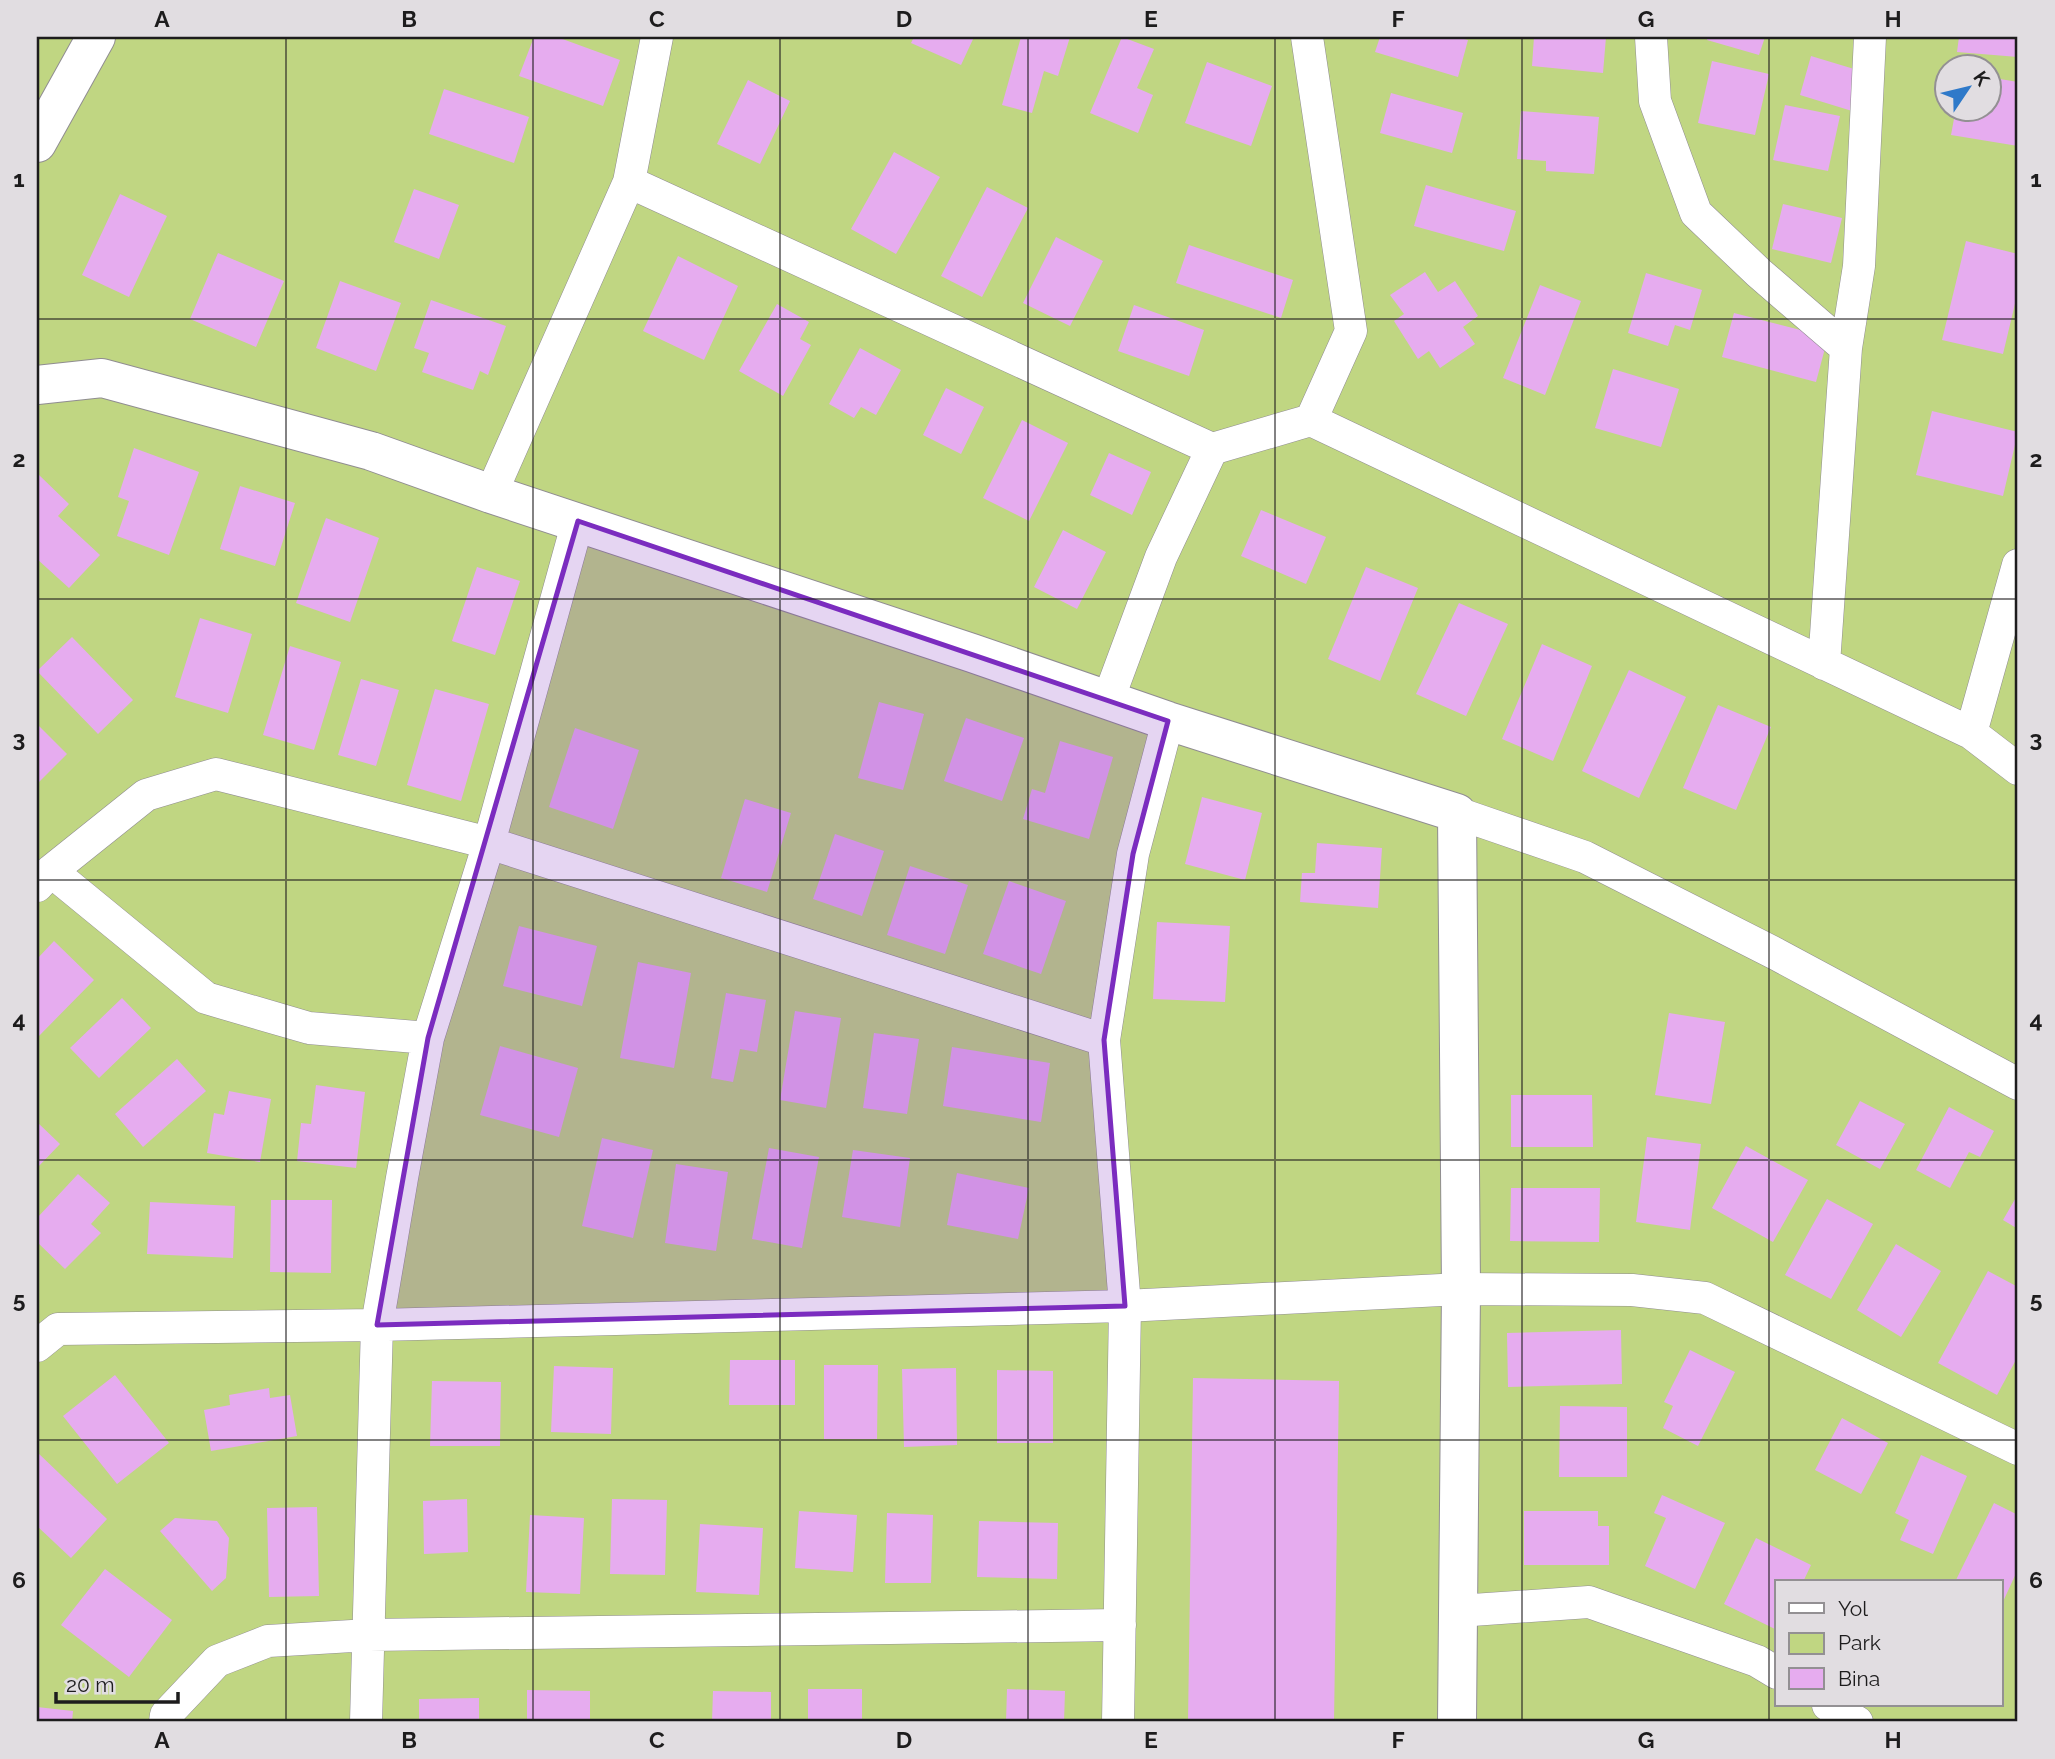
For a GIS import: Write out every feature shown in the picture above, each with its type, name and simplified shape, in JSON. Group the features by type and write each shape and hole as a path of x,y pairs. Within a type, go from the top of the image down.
{"street":[{"path":"37,143 96,37"},
{"path":"491,494 629,182 657,37"},
{"path":"1307,37 1351,331 1311,420"},
{"path":"1651,37 1655,101 1696,213 1759,273 1846,348"},
{"path":"1824,664 1846,348 1859,266 1870,37"},
{"path":"629,182 1212,449 1311,420 1972,733 2018,769"},
{"path":"37,385 102,377 371,450 491,494 1168,721 1457,813 1585,857 1776,954 2018,1084"},
{"path":"1108,700 1161,557 1212,449"},
{"path":"366,1722 377,1325 428,1038 489,843 578,521"},
{"path":"1972,733 2018,565"},
{"path":"1118,1722 1125,1306 1104,1040 1133,854 1168,721"},
{"path":"428,1038 309,1028 206,998 44,879 146,795 216,774 489,843 1104,1040"},
{"path":"1457,813 1461,1289 1457,1722"},
{"path":"44,1328 377,1325 1125,1306 1461,1289 1632,1290 1704,1298 2015,1439"},
{"path":"1458,1611 1589,1602 1757,1661 1775,1672"},
{"path":"165,1722 166,1715 216,1661 268,1641 369,1635 1120,1625"},
{"path":"1830,1706 1857,1722"}],"highlighted area":[{"path":"578,521 1168,721 1133,854 1104,1040 1125,1306 377,1325 428,1038"}],"green space":[{"path":"37,37 2018,37 2018,1722 37,1722"}],"building":[{"path":"534,37 557,37 620,60 603,106 519,76"},
{"path":"914,37 974,37 961,65 911,43"},
{"path":"1021,37 1070,37 1058,76 1044,71 1032,113 1002,105"},
{"path":"1122,37 1154,49 1137,88 1153,95 1138,133 1090,113"},
{"path":"1380,37 1456,37 1468,40 1458,77 1375,52"},
{"path":"1534,37 1606,37 1603,73 1532,66"},
{"path":"1708,37 1765,37 1759,55 1707,40"},
{"path":"1959,37 2018,37 2018,57 2002,56 2002,52 1957,52"},
{"path":"1811,56 1864,72 1852,111 1800,95"},
{"path":"1712,61 1769,74 1755,135 1698,123"},
{"path":"1207,62 1272,86 1251,146 1185,123"},
{"path":"2002,79 2018,82 2018,146 1951,135 1953,122 2002,122"},
{"path":"748,80 790,101 760,164 717,144"},
{"path":"444,89 529,117 514,163 429,134"},
{"path":"1391,93 1463,113 1452,153 1380,133"},
{"path":"1785,105 1840,116 1828,171 1773,160"},
{"path":"1521,111 1599,117 1594,174 1546,171 1546,161 1517,159"},
{"path":"894,152 940,177 896,254 851,229"},
{"path":"1426,185 1516,211 1504,251 1414,226"},
{"path":"987,187 1028,208 982,297 941,276"},
{"path":"414,189 459,205 439,259 394,242"},
{"path":"120,194 167,216 129,297 82,275"},
{"path":"1783,204 1842,218 1831,263 1772,249"},
{"path":"1056,237 1103,261 1070,326 1023,303"},
{"path":"1966,241 2018,254 2018,291 2003,354 1942,340"},
{"path":"1189,245 1293,280 1281,318 1176,283"},
{"path":"218,253 284,281 256,347 190,319"},
{"path":"678,256 738,286 704,360 643,331"},
{"path":"1425,272 1438,292 1455,281 1478,316 1463,327 1475,344 1440,368 1429,351 1418,359 1394,321 1404,314 1390,295"},
{"path":"1646,273 1702,290 1690,330 1675,325 1668,346 1628,333"},
{"path":"340,281 401,303 376,371 316,348"},
{"path":"1540,285 1581,301 1545,395 1503,378"},
{"path":"431,300 506,326 488,375 480,371 473,390 422,372 429,353 414,348"},
{"path":"777,304 809,322 800,339 811,345 783,396 739,371"},
{"path":"1134,305 1204,330 1189,376 1118,351"},
{"path":"1734,313 1828,337 1816,382 1722,357"},
{"path":"860,348 901,370 876,415 861,407 854,418 829,404"},
{"path":"1613,369 1679,389 1661,447 1595,428"},
{"path":"946,388 984,407 961,454 923,435"},
{"path":"1932,411 2018,432 2003,496 1916,475"},
{"path":"1022,420 1068,443 1029,521 983,498"},
{"path":"134,448 199,472 169,555 117,536 129,501 118,497"},
{"path":"1109,453 1151,472 1132,515 1090,495"},
{"path":"39,475 69,504 58,516 100,555 69,588 37,559"},
{"path":"240,486 295,503 275,566 220,549"},
{"path":"1261,510 1326,537 1306,584 1241,556"},
{"path":"326,518 379,538 350,622 296,603"},
{"path":"1063,530 1106,552 1077,609 1034,587"},
{"path":"477,567 520,581 495,655 452,641"},
{"path":"1366,567 1418,588 1380,681 1328,659"},
{"path":"1459,603 1508,624 1466,716 1416,694"},
{"path":"200,618 252,634 228,713 175,697"},
{"path":"72,637 133,700 98,734 37,671"},
{"path":"1542,644 1592,666 1553,761 1502,739"},
{"path":"290,646 341,662 314,750 263,735"},
{"path":"1629,670 1686,697 1639,798 1582,771"},
{"path":"361,679 399,690 376,766 338,755"},
{"path":"435,689 489,704 461,801 407,785"},
{"path":"879,702 924,714 903,790 858,778"},
{"path":"1718,705 1771,727 1736,810 1683,788"},
{"path":"966,718 1024,738 1002,801 944,781"},
{"path":"37,724 67,754 37,784"},
{"path":"575,728 639,750 613,829 549,807"},
{"path":"1060,741 1113,757 1089,839 1023,819 1032,789 1045,793"},
{"path":"1202,797 1262,813 1245,880 1185,864"},
{"path":"745,799 791,813 767,892 721,878"},
{"path":"835,834 884,851 862,916 813,899"},
{"path":"1317,843 1382,848 1378,908 1300,902 1302,873 1315,873"},
{"path":"910,866 968,885 945,954 887,935"},
{"path":"1009,881 1066,901 1041,974 983,954"},
{"path":"1157,922 1230,926 1225,1002 1153,999"},
{"path":"519,926 597,946 582,1006 503,986"},
{"path":"54,941 94,980 37,1038 37,959"},
{"path":"638,962 691,973 674,1068 620,1058"},
{"path":"726,993 766,1000 757,1052 740,1049 733,1082 711,1078"},
{"path":"122,998 151,1028 99,1078 70,1048"},
{"path":"795,1011 841,1018 826,1108 780,1100"},
{"path":"1669,1013 1725,1022 1711,1104 1655,1095"},
{"path":"874,1033 919,1039 907,1114 863,1108"},
{"path":"500,1046 578,1068 559,1137 480,1115"},
{"path":"952,1047 1050,1063 1041,1122 943,1106"},
{"path":"177,1059 206,1091 143,1147 115,1114"},
{"path":"316,1085 365,1092 356,1168 297,1161 301,1123 311,1124"},
{"path":"229,1091 271,1099 260,1162 207,1153 214,1113 224,1115"},
{"path":"1511,1095 1592,1095 1593,1147 1511,1147"},
{"path":"1860,1101 1905,1124 1880,1169 1836,1145"},
{"path":"1949,1107 1994,1131 1980,1157 1969,1152 1950,1188 1916,1170"},
{"path":"37,1122 60,1144 37,1168"},
{"path":"1647,1137 1701,1144 1690,1230 1636,1222"},
{"path":"602,1138 653,1150 633,1238 582,1226"},
{"path":"1746,1146 1808,1180 1773,1242 1712,1208"},
{"path":"769,1148 819,1157 802,1248 752,1239"},
{"path":"853,1150 910,1158 900,1227 842,1217"},
{"path":"676,1164 728,1172 716,1251 665,1243"},
{"path":"957,1173 1029,1188 1018,1239 947,1225"},
{"path":"78,1174 110,1203 91,1224 101,1233 65,1269 37,1242 37,1218"},
{"path":"1511,1188 1600,1188 1599,1242 1510,1241"},
{"path":"2018,1194 2018,1229 2003,1220"},
{"path":"1827,1199 1873,1224 1831,1299 1785,1275"},
{"path":"271,1200 332,1200 331,1273 270,1272"},
{"path":"150,1202 235,1206 233,1258 147,1254"},
{"path":"1896,1244 1941,1271 1901,1337 1857,1310"},
{"path":"1988,1271 2018,1287 2018,1356 1997,1395 1938,1363"},
{"path":"1621,1330 1622,1384 1508,1387 1507,1333"},
{"path":"1690,1350 1735,1372 1698,1446 1663,1428 1673,1406 1664,1402"},
{"path":"730,1360 795,1360 795,1405 729,1405"},
{"path":"824,1365 878,1365 877,1439 824,1439"},
{"path":"554,1366 613,1368 611,1434 551,1432"},
{"path":"956,1368 957,1445 904,1447 902,1369"},
{"path":"997,1370 1053,1371 1053,1443 997,1443"},
{"path":"115,1375 169,1443 117,1484 63,1416"},
{"path":"1193,1378 1339,1381 1334,1722 1188,1722"},
{"path":"432,1381 501,1382 500,1446 430,1446"},
{"path":"269,1388 270,1398 290,1395 297,1436 211,1451 204,1410 230,1405 229,1395"},
{"path":"1560,1406 1627,1407 1627,1477 1559,1477"},
{"path":"1842,1418 1888,1443 1861,1494 1815,1470"},
{"path":"37,1452 107,1519 71,1558 37,1526"},
{"path":"1921,1455 1967,1476 1933,1554 1900,1540 1909,1520 1895,1513"},
{"path":"1662,1495 1725,1523 1695,1589 1645,1566 1666,1518 1654,1513"},
{"path":"467,1499 468,1552 424,1554 423,1501"},
{"path":"612,1499 667,1500 665,1575 610,1574"},
{"path":"1994,1503 2018,1515 2018,1569 2002,1604 2002,1580 1956,1580"},
{"path":"317,1507 319,1596 269,1597 267,1508"},
{"path":"799,1511 857,1515 853,1572 795,1568"},
{"path":"1524,1511 1598,1511 1598,1526 1609,1526 1609,1565 1524,1565"},
{"path":"887,1513 933,1515 931,1583 885,1583"},
{"path":"530,1515 584,1518 580,1594 526,1592"},
{"path":"175,1518 217,1521 229,1538 226,1578 212,1591 160,1531"},
{"path":"979,1521 1058,1523 1057,1579 977,1577"},
{"path":"700,1524 763,1528 759,1595 696,1592"},
{"path":"1756,1538 1811,1565 1804,1580 1775,1580 1775,1629 1724,1604"},
{"path":"105,1569 172,1620 129,1677 61,1625"},
{"path":"808,1689 862,1689 862,1722 808,1722"},
{"path":"1007,1689 1065,1691 1064,1722 1006,1722"},
{"path":"527,1690 590,1691 590,1722 527,1722"},
{"path":"713,1691 771,1692 771,1722 712,1722"},
{"path":"479,1698 479,1722 419,1722 419,1699"},
{"path":"37,1707 73,1711 72,1722 37,1722"}]}
